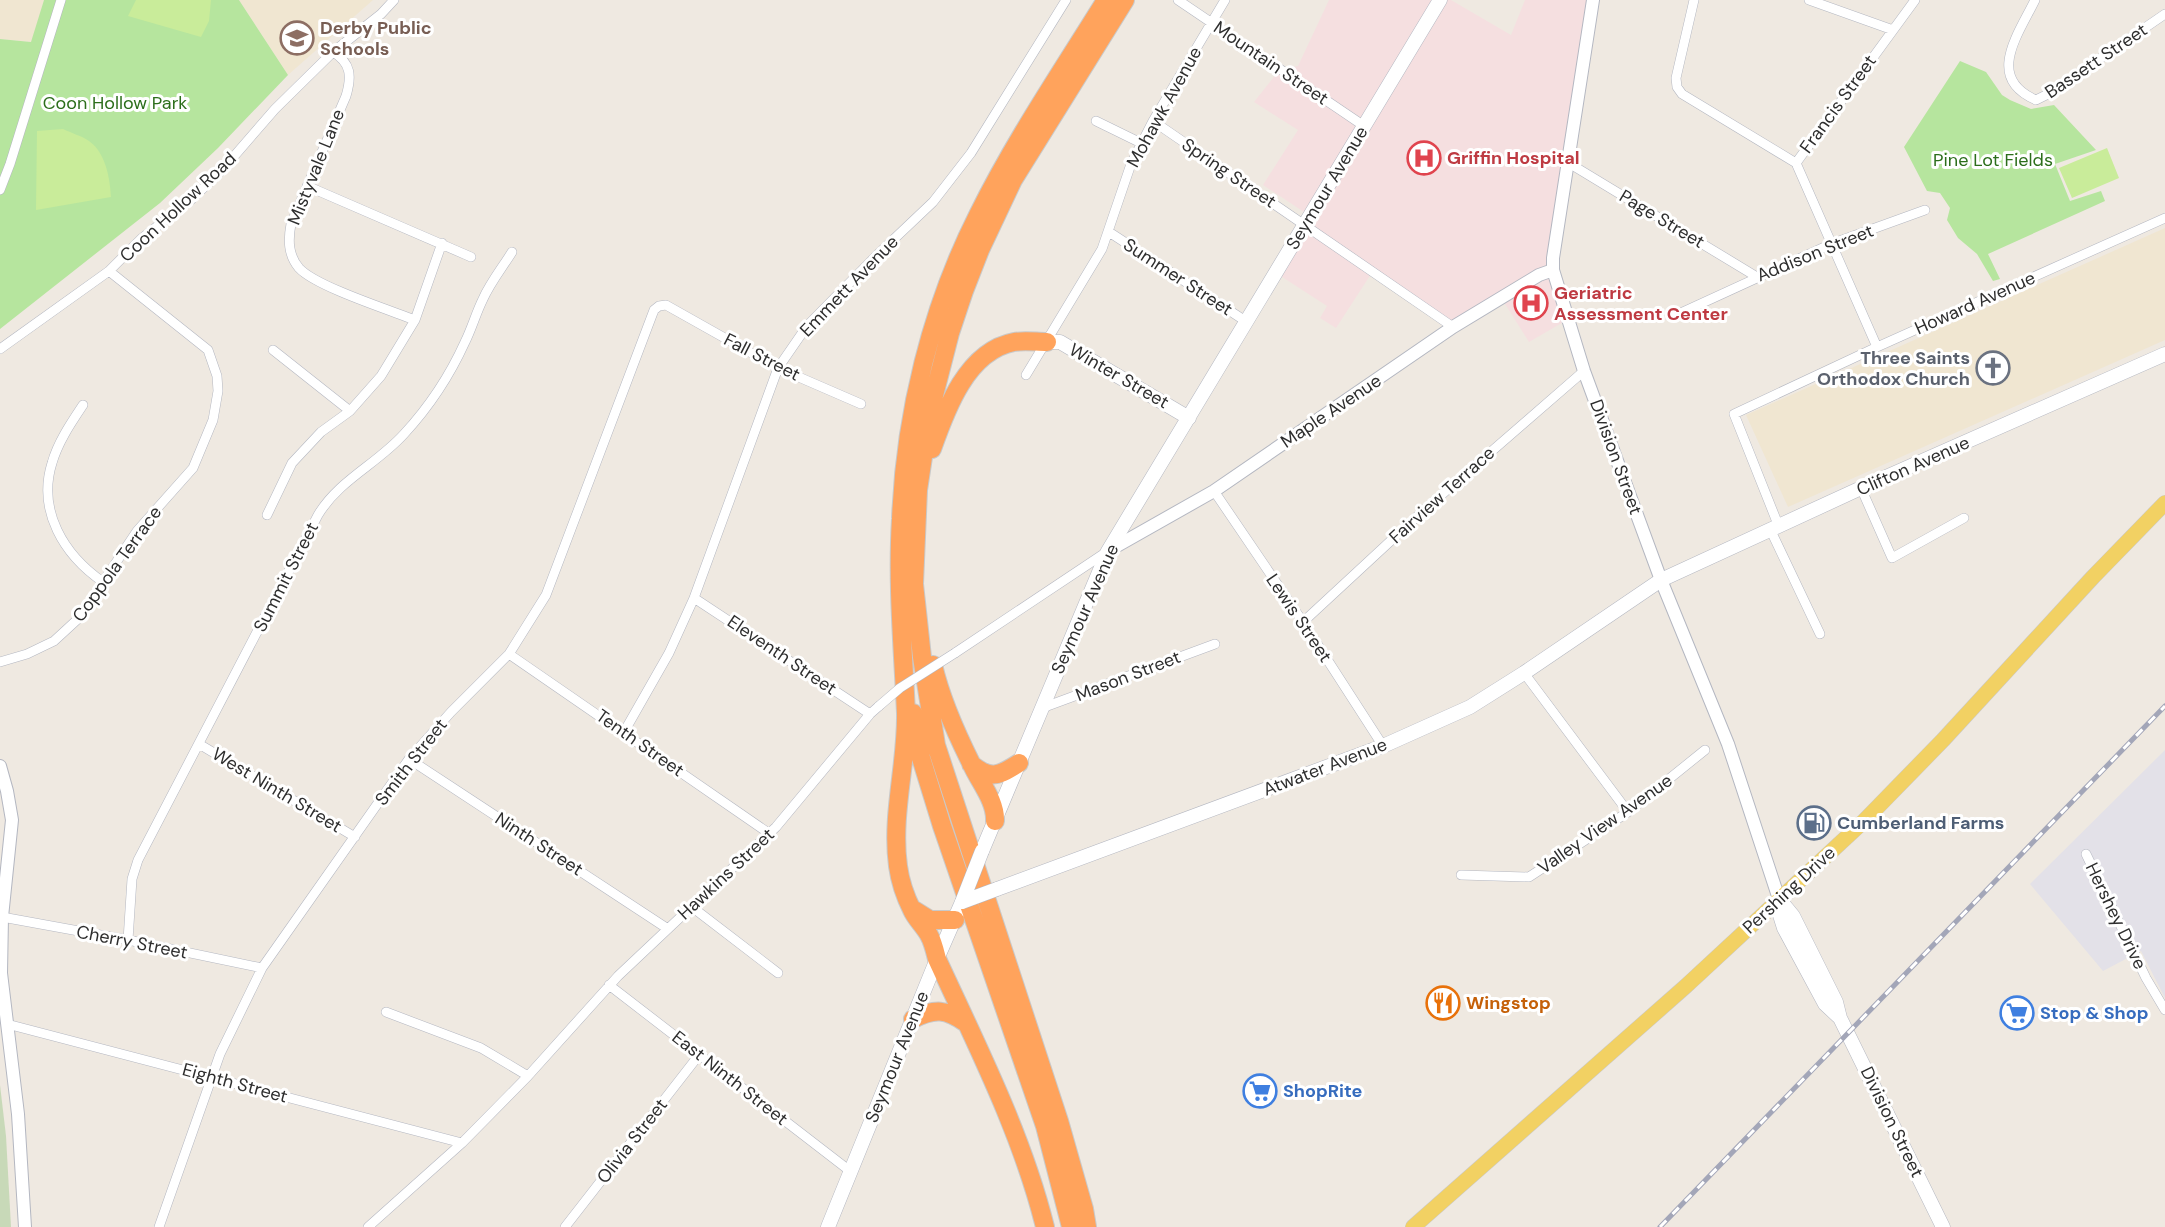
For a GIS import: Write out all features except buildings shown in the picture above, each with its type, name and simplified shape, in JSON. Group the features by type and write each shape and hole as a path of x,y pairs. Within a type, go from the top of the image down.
{"highway":[{"path":"1045,1227 1040,1206 1010,1122 937,959 930,938 909,904 898,867 897,848 906,716 899,604 901,518 910,432 923,365 946,292 972,228 1000,173 1106,0"},
{"path":"1087,1227 1059,1120 936,745 922,657 914,584 918,490 930,411 950,333 980,250 1024,161 1125,0"},
{"path":"918,490 944,418 960,386 973,368 984,356 1006,344 1047,342"},
{"path":"914,584 937,680 947,710 993,806 995,821"},
{"path":"899,604 921,758 1046,1126 1071,1227"},
{"path":"971,764 989,775 1002,773 1019,763"},
{"path":"909,904 930,920 959,911"},
{"path":"913,1018 925,1012 944,1011 966,1023"}],"main road":[{"name":"Seymour Avenue","path":"828,1227 937,959 1108,551 1440,0"},
{"name":"Winter Street","path":"1047,342 1060,342 1189,417"},
{"name":"Clifton Avenue","path":"1661,580 1861,488 2165,354"},
{"name":"Pershing Drive","path":"1413,1227 1650,1018 1864,821 2165,503"},
{"name":"Atwater Avenue","path":"959,911 997,889 1383,746 1470,707 1661,580"},
{"name":"Division Street","path":"1779,899 1779,912 1784,928 1825,1004 1840,1018 1943,1227"}],"street":[{"path":"0,190 61,0"},
{"name":"Coon Hollow Road","path":"0,349 109,271 141,239 192,199 223,169 275,109 333,52 381,14 394,0"},
{"name":"Emmett Avenue","path":"624,732 669,653 694,598 778,368 807,326 940,194 971,153 1066,0"},
{"name":"Mountain Street","path":"1178,0 1364,126"},
{"name":"Mohawk Avenue","path":"1026,375 1102,249 1131,164 1153,121 1225,0"},
{"name":"Division Street","path":"1593,0 1553,270 1584,371 1661,580 1728,744 1779,899"},
{"path":"1694,0 1676,78 1677,87 1682,94 1796,163"},
{"path":"1809,0 1893,30"},
{"name":"Francis Street","path":"1877,347 1796,163 1915,0"},
{"name":"Bassett Street","path":"2035,0 2012,48 2008,63 2009,78 2025,95 2036,100 2050,93 2165,14"},
{"name":"Mistyvale Lane","path":"333,52 346,63 350,80 346,96 291,224 288,237 290,253 298,267 316,281 415,320"},
{"path":"1096,121 1142,143"},
{"name":"Spring Street","path":"1153,121 1453,327"},
{"name":"Page Street","path":"1568,162 1757,277"},
{"path":"307,186 471,256"},
{"name":"Addison Street","path":"1674,316 1831,244 1925,210"},
{"name":"Howard Avenue","path":"1775,529 1734,414 2165,218"},
{"name":"Summer Street","path":"1109,232 1247,322"},
{"path":"267,515 292,463 321,432 350,411 381,376 415,320 442,243"},
{"name":"Summit Street","path":"128,940 132,879 138,860 324,504 340,487 364,470 404,434 440,388 465,343 484,297 512,252"},
{"name":"Maple Avenue","path":"1108,551 1214,491 1453,327 1539,275 1553,270"},
{"name":"Coppola Terrace","path":"0,662 27,654 54,641 79,618 137,531 193,468 213,420 218,391 217,376 208,350 109,271"},
{"name":"Fall Street","path":"666,305 778,368 861,404"},
{"name":"Smith Street","path":"159,1227 212,1076 232,1027 262,968 409,759 451,712 509,654 546,595 650,317 659,306 666,305"},
{"path":"273,350 350,411"},
{"name":"Fairview Terrace","path":"1303,622 1424,510 1584,371"},
{"path":"82,405 52,463 48,486 48,505 53,523 62,540 80,563 103,582"},
{"path":"1861,488 1892,558 1965,518"},
{"name":"Lewis Street","path":"1214,491 1303,622 1383,746"},
{"path":"1775,529 1820,634"},
{"name":"Hawkins Street","path":"368,1227 462,1143 528,1076 609,985 770,834 870,714 900,688 1108,551"},
{"name":"Eleventh Street","path":"694,598 870,714"},
{"name":"Mason Street","path":"1042,708 1215,644"},
{"name":"Tenth Street","path":"509,654 770,834"},
{"path":"1524,673 1628,812"},
{"name":"West Ninth Street","path":"199,744 355,837"},
{"name":"Valley View Avenue","path":"1461,875 1529,877 1628,812 1705,750"},
{"name":"Ninth Street","path":"409,759 668,929"},
{"path":"0,766 4,793 12,820 2,917 1,973 18,1114 25,1227"},
{"name":"Hershey Drive","path":"2086,854 2146,978 2165,1010"},
{"path":"692,907 778,973"},
{"name":"Cherry Street","path":"2,917 262,968"},
{"name":"East Ninth Street","path":"609,985 850,1171"},
{"path":"386,1012 481,1048 528,1076"},
{"name":"Eighth Street","path":"7,1024 462,1143"},
{"name":"Olivia Street","path":"565,1227 699,1055"}],"shaded area":[{"path":"0,0 44,0 32,42 0,39"},
{"name":"Derby Public Schools","path":"239,0 373,0 288,75"},
{"name":"Griffin Hospital","path":"1329,0 1451,0 1511,35 1525,0 1594,0 1547,275 1567,320 1529,342 1502,299 1453,327 1373,271 1336,328 1320,318 1327,306 1276,273 1310,216 1263,185 1298,130 1254,102 1280,69 1298,66"},
{"path":"2165,228 2165,340 1788,507 1746,415"},
{"path":"2165,750 2165,998 2141,951 2103,971 2030,884"}],"green space":[{"name":"Coon Hollow Park","path":"44,0 239,0 288,75 218,148 160,203 0,329 0,39 31,42"},
{"path":"136,0 211,0 209,21 201,37 128,16"},
{"name":"Pine Lot Fields","path":"1960,61 1986,72 2002,95 2010,100 2031,109 2054,105 2096,150 2055,164 2070,201 2101,191 2105,201 1988,254 2000,279 1993,281 1977,254 1958,238 1947,220 1950,208 1940,193 1927,191 1904,147"},
{"path":"63,129 86,139 95,146 103,159 111,197 36,210 37,131"},
{"path":"2107,148 2119,178 2072,198 2059,168"},
{"path":"0,1085 6,1136 11,1227 0,1227"}],"railway":[{"path":"1660,1227 2165,706"}],"place":[{"name":"Derby Public Schools","path":"297,38"},
{"name":"Griffin Hospital","path":"1424,158"},
{"name":"Geriatric Assessment Center","path":"1531,303"},
{"name":"Three Saints Orthodox Church","path":"1993,368"},
{"name":"Cumberland Farms","path":"1814,823"},
{"name":"Wingstop","path":"1443,1003"},
{"name":"Stop & Shop","path":"2017,1013"},
{"name":"ShopRite","path":"1260,1091"}]}
